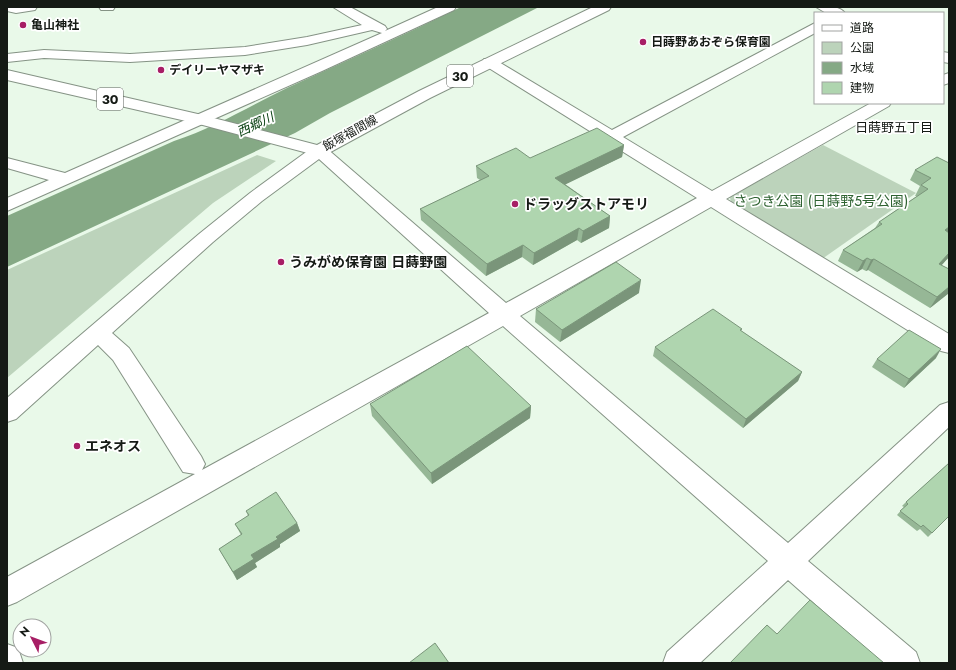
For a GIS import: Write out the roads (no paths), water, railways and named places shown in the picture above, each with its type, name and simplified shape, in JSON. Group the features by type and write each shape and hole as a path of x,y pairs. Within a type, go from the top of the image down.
{"street":[{"path":"8,7 30,7"},
{"path":"340,7 390,34"},
{"path":"7,204 207,121 449,7"},
{"name":"飯塚福間線","path":"7,75 207,121 319,151 372,120 604,7"},
{"path":"823,7 836,12"},
{"path":"7,58 44,54 130,58 245,51 307,41 374,26"},
{"path":"611,137 814,28"},
{"path":"490,62 949,346"},
{"path":"7,592 505,316 881,104"},
{"path":"7,412 206,238 256,197 319,151 338,166 505,316 905,663"},
{"path":"7,163 67,179"},
{"path":"98,333 121,354 192,464"},
{"path":"678,663 949,412"}],"water":[{"name":"西郷川","path":"461,7 539,7 330,113 295,133 7,267 7,216 174,141 218,123 287,88"}],"place":[{"name":"亀山神社","path":"23,25"},
{"name":"日蒔野あおぞら保育園","path":"643,42"},
{"name":"デイリーヤマザキ","path":"161,70"},
{"name":"ドラッグストアモリ","path":"515,204"},
{"name":"うみがめ保育園 日蒔野園","path":"281,262"},
{"name":"エネオス","path":"77,446"}],"district":[{"name":"日蒔野五丁目","path":"894,127"}],"park label":[{"name":"さつき公園 (日蒔野5号公園)","path":"821,201"}]}
